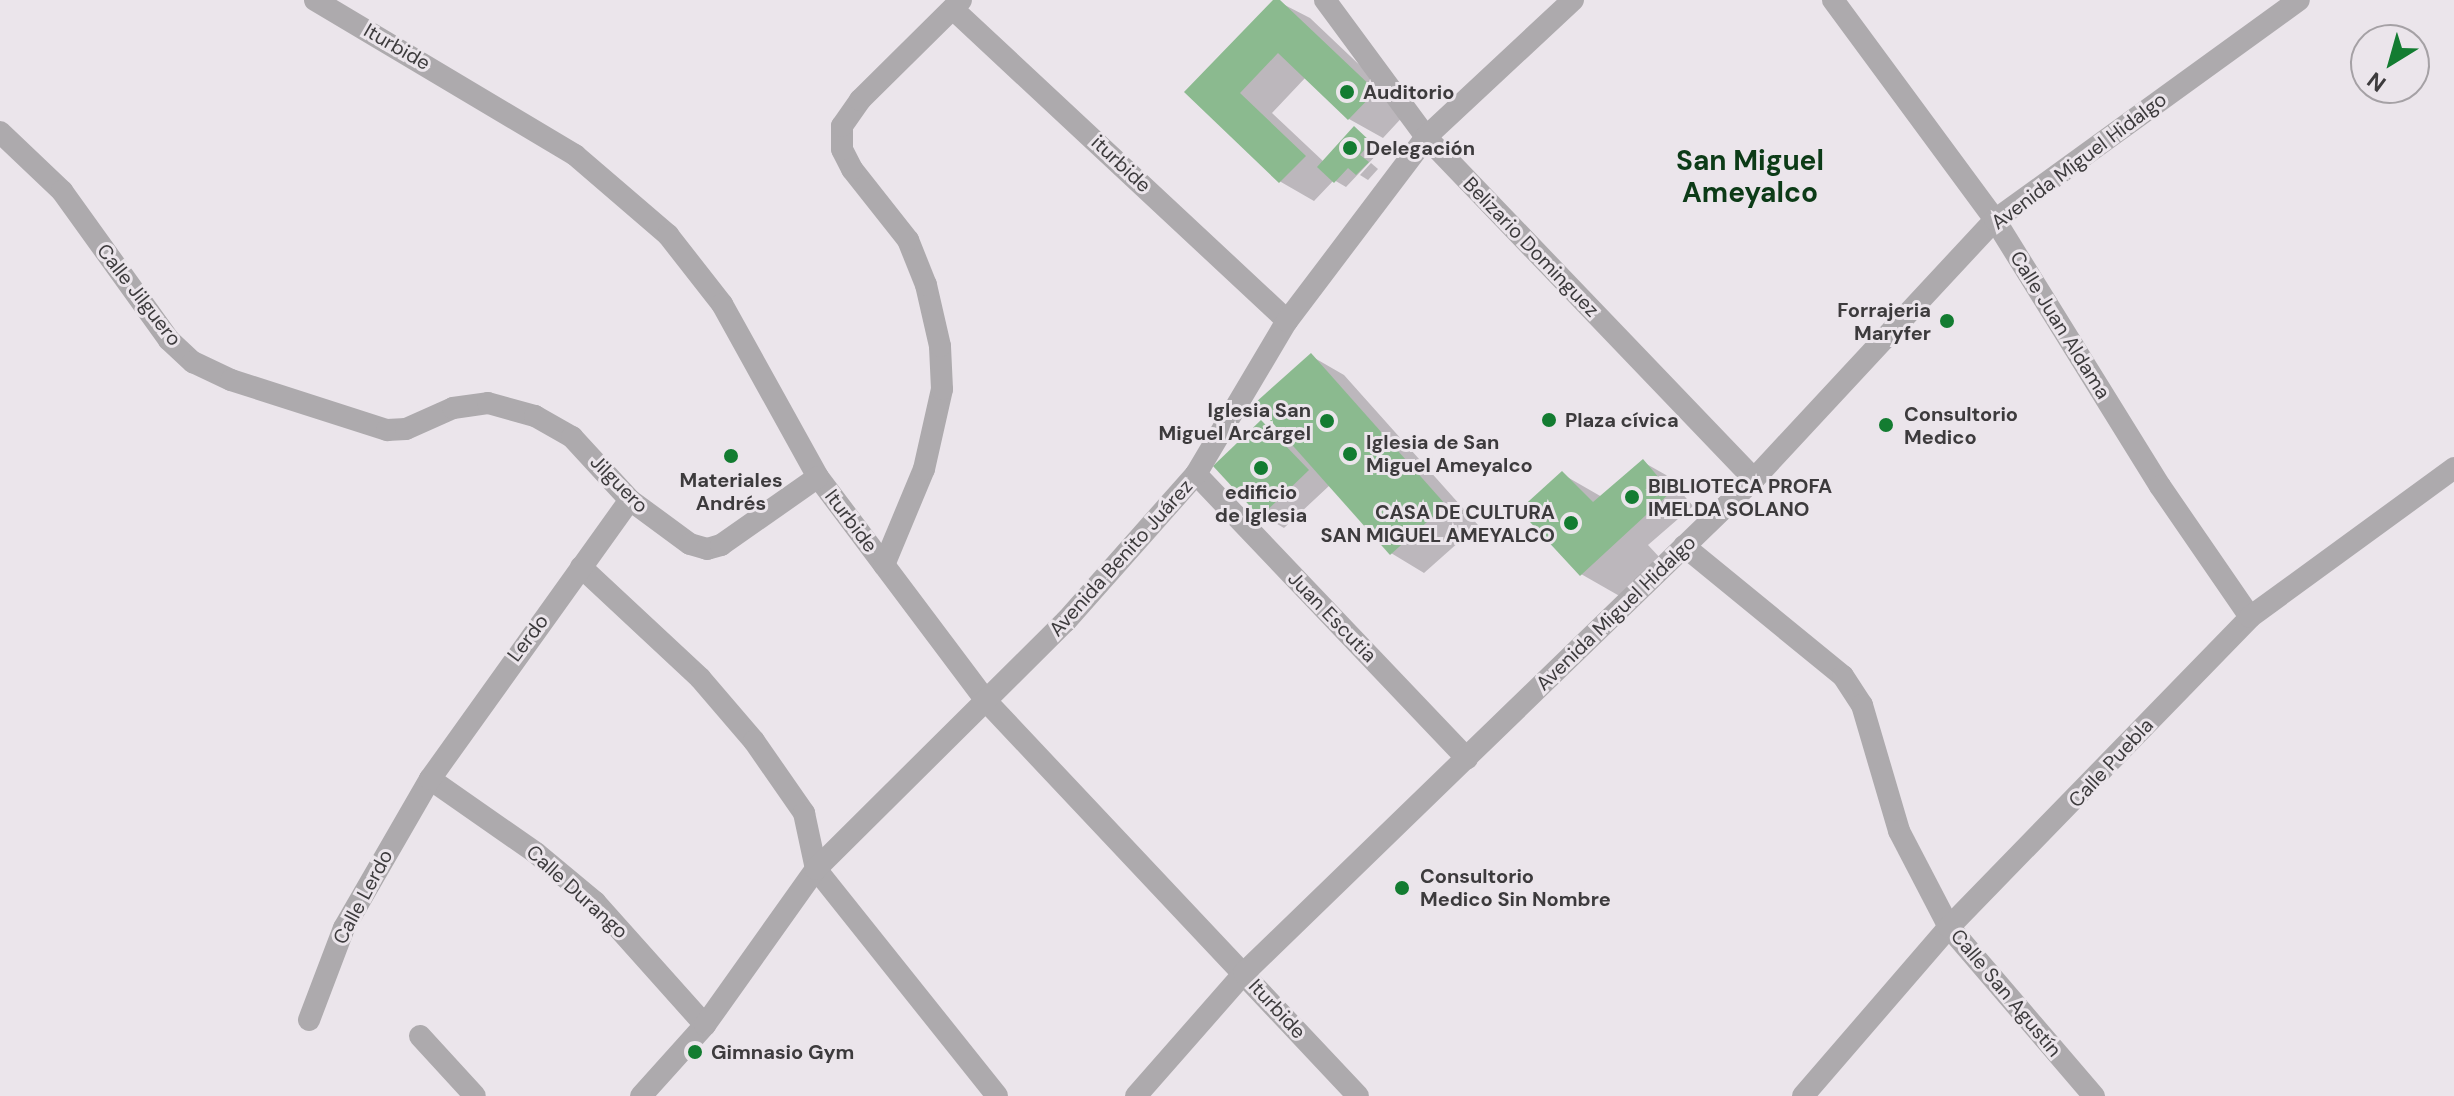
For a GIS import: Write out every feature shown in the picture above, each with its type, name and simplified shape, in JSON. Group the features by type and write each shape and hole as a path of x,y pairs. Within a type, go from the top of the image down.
{"street":[{"name":"Iturbide","path":"315,0 575,155 668,235 722,304 818,477 987,702 1358,1096"},
{"name":"Belizario Dominguez","path":"1325,0 1426,137 1754,479"},
{"name":"Avenida Benito Juárez","path":"641,1096 705,1025 816,869 987,702 1196,474 1287,321 1426,137 1573,0"},
{"name":"Calle Juan Aldama","path":"1833,0 1995,220 2160,486 2250,617"},
{"name":"Avenida Miguel Hidalgo","path":"1136,1096 1244,973 1754,479 1995,220 2299,0"},
{"name":"iturbide","path":"957,5 1287,321"},
{"path":"884,565 924,469 942,389 940,346 926,285 908,240 852,169 842,149 842,126 860,100 957,5"},
{"name":"Calle Jilguero","path":"0,132 62,191 169,340 193,362 364,425 406,429"},
{"name":"Jilguero","path":"406,429 453,408 488,403 535,416 572,437 630,500 690,544 707,549 721,545 818,477"},
{"name":"Calle Puebla","path":"1803,1096 1949,927 2250,617 2454,468"},
{"name":"Juan Escutia","path":"1196,474 1467,759"},
{"name":"Lerdo","path":"430,779 630,500"},
{"name":"Calle San Agustín","path":"1684,546 1843,676 1862,705 1899,831 1949,927 2094,1096"},
{"path":"581,567 700,678 754,741 804,813 816,869 997,1096"},
{"name":"Calle Lerdo","path":"309,1020 344,928 430,779"},
{"name":"Calle Durango","path":"430,779 536,853 595,902 705,1025"},
{"path":"420,1036 475,1096"}],"building":[{"name":"Auditorio","path":"1273,0 1280,0 1376,91 1348,120 1278,53 1240,93 1306,156 1279,183 1184,92"},
{"name":"Delegación","path":"1354,126 1371,142 1360,155 1369,162 1356,175 1348,168 1334,183 1317,167"},
{"name":"Iglesia de San Miguel Ameyalco","path":"1311,353 1446,505 1390,555 1255,403"},
{"name":"edificio de Iglesia","path":"1261,420 1309,470 1260,517 1213,466"},
{"name":"CASA DE CULTURA SAN MIGUEL AMEYALCO","path":"1643,459 1671,492 1580,576 1519,510 1562,471 1593,502"}],"place":[{"name":"Auditorio","path":"1347,92"},
{"name":"Delegación","path":"1350,148"},
{"name":"Forrajeria Maryfer","path":"1947,321"},
{"name":"Plaza cívica","path":"1549,420"},
{"name":"Iglesia San Miguel Arcárgel","path":"1327,421"},
{"name":"Consultorio Medico","path":"1886,425"},
{"name":"Iglesia de San Miguel Ameyalco","path":"1350,454"},
{"name":"Materiales Andrés","path":"731,456"},
{"name":"edificio de Iglesia","path":"1261,468"},
{"name":"BIBLIOTECA PROFA IMELDA SOLANO","path":"1632,497"},
{"name":"CASA DE CULTURA SAN MIGUEL AMEYALCO","path":"1571,523"},
{"name":"Consultorio Medico Sin Nombre","path":"1402,888"},
{"name":"Gimnasio Gym","path":"695,1052"}],"district":[{"name":"San Miguel Ameyalco","path":"1750,177"}]}
